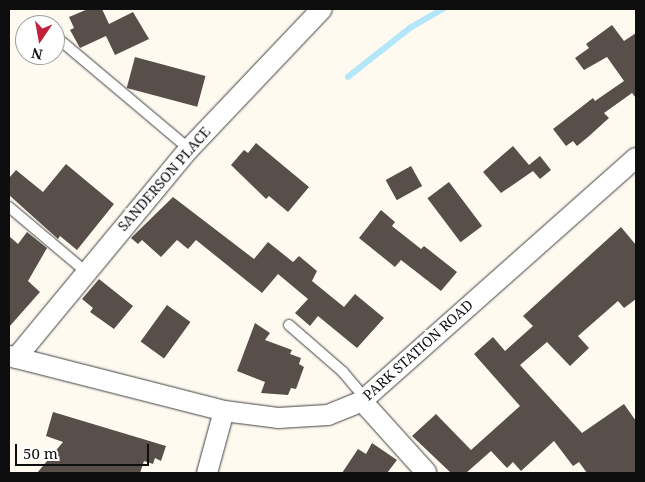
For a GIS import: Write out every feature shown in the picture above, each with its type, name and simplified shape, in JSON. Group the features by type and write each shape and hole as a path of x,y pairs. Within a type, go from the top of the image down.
{"street":[{"name":"SANDERSON PLACE","path":"13,357 189,149 322,9"},
{"name":"PARK STATION ROAD","path":"13,357 224,411 313,418 364,400 636,158"},
{"path":"364,400 426,472"},
{"path":"207,473 224,411"}],"lane":[{"path":"65,44 189,149"},
{"path":"9,207 85,271"},
{"path":"288,325 343,372 364,400"}],"building":[{"path":"88,9 102,9 109,24 133,12 149,39 115,55 106,36 80,48 70,30 74,28 69,17"},
{"path":"612,25 624,41 636,33 636,98 632,93 604,113 609,118 577,146 573,141 566,146 553,129 593,98 595,101 624,81 607,57 584,70 575,58 589,48 586,44"},
{"path":"135,57 206,76 197,107 127,88"},
{"path":"256,143 309,187 288,212 269,196 266,199 231,165 244,150 248,153"},
{"path":"513,146 529,165 540,156 551,170 540,179 533,171 501,193 483,172"},
{"path":"66,164 114,204 77,250 60,236 58,239 9,195 9,178 16,170 43,192"},
{"path":"411,166 422,186 397,200 386,180"},
{"path":"449,182 482,226 461,242 427,198"},
{"path":"173,197 254,259 268,242 293,262 299,256 317,271 312,281 344,307 355,294 384,318 357,348 318,316 310,326 295,313 308,299 278,274 262,293 196,240 188,249 177,240 161,257 142,240 138,244 131,238"},
{"path":"381,210 395,222 392,226 421,249 424,246 457,272 441,291 401,260 395,267 359,238"},
{"path":"621,227 636,245 636,299 624,308 618,301 578,336 589,348 570,366 547,342 520,365 582,433 624,404 636,421 636,473 587,473 579,462 573,466 554,441 521,471 513,462 507,468 491,451 466,473 451,473 412,436 436,414 471,450 520,406 474,354 493,337 505,351 533,326 523,316"},
{"path":"27,232 47,248 28,281 40,292 9,327 9,236 18,244"},
{"path":"99,279 133,306 114,329 90,312 93,308 82,299"},
{"path":"167,305 190,322 164,358 141,341"},
{"path":"255,323 270,333 265,340 292,350 290,354 301,358 299,364 304,367 296,389 291,388 288,395 261,393 265,382 237,371"},
{"path":"53,412 166,446 161,461 155,458 153,464 144,461 140,473 37,473 63,442 46,436"},
{"path":"372,443 397,460 387,473 342,473 358,449 366,454"}],"waterway":[{"path":"348,77 410,28 443,9"}]}
